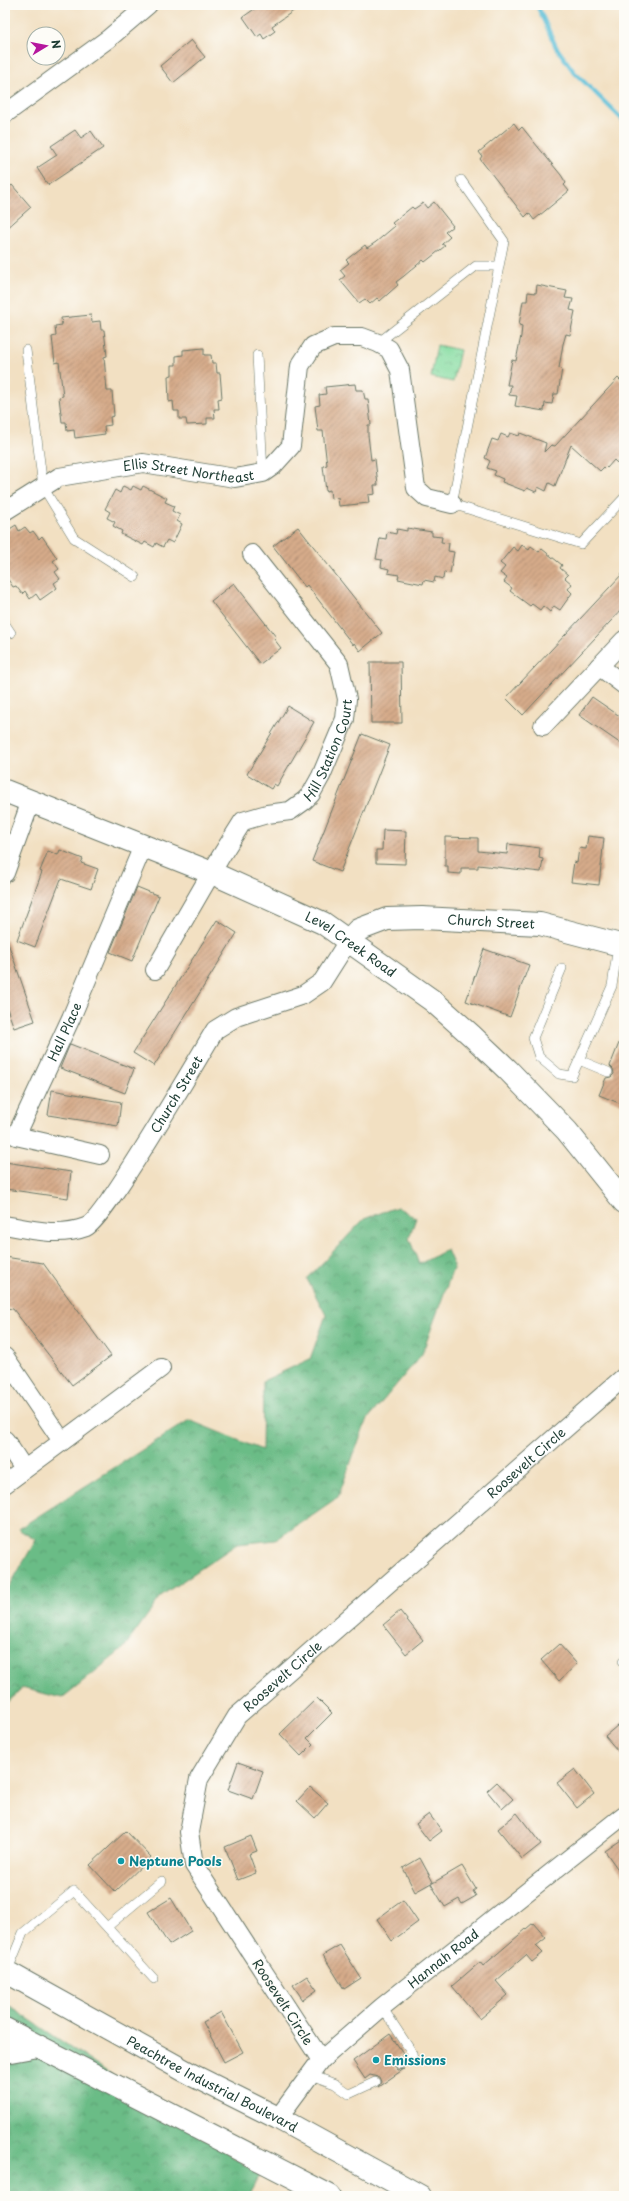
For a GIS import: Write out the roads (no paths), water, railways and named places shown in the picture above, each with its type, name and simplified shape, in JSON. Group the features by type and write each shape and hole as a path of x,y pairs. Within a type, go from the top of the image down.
{"main road":[{"name":"Level Creek Road","path":"5,791 212,873 353,935 433,1001 508,1070 567,1131 624,1202"},
{"name":"Church Street","path":"353,935 387,919 422,918 540,924 621,946"},
{"name":"Peachtree Industrial Boulevard","path":"6,1973 194,2076 278,2118 420,2196"},
{"path":"5,2029 330,2196"},
{"path":"5,2052 38,2046"}],"street":[{"path":"5,114 108,39 148,5"},
{"name":"Ellis Street Northeast","path":"5,512 59,477 142,463 235,478 263,473 273,466 291,446 300,366 313,346 334,337 362,337 389,349 400,370 416,488 428,498 452,504"},
{"name":"Hill Station Court","path":"155,970 243,821 267,814 290,811 311,794 331,756 345,719 347,699 339,664 252,554"},
{"path":"543,726 624,640"},
{"path":"599,666 624,685"},
{"path":"5,873 31,801"},
{"name":"Hall Place","path":"100,1155 16,1136 71,1018 143,846"},
{"name":"Church Street","path":"5,1225 55,1234 87,1227 111,1199 215,1030 236,1017 303,995 322,982 353,935"},
{"path":"5,1357 62,1441"},
{"path":"5,1484 161,1368"},
{"name":"Roosevelt Circle","path":"316,2067 194,1865 189,1832 199,1779 237,1716 624,1377"},
{"path":"5,1440 24,1469"},
{"name":"Hannah Road","path":"278,2118 316,2067 382,2007 624,1815"}],"lane":[{"path":"461,180 504,241 452,504 581,544 624,498"},
{"path":"378,343 476,266 499,266"},
{"path":"26,350 42,487 74,538 135,577"},
{"path":"257,355 263,473"},
{"path":"5,624 11,633"},
{"path":"562,968 533,1038 539,1057 559,1074 572,1076 612,986 621,946"},
{"path":"579,1060 608,1072"},
{"path":"107,1927 162,1881"},
{"path":"6,1973 23,1933 74,1890 154,1979"},
{"path":"382,2007 413,2054 400,2064"},
{"path":"316,2067 349,2094 375,2082"}],"waterway":[{"path":"537,5 556,47 574,72 624,121"}],"place":[{"name":"Neptune Pools","path":"121,1861"},
{"name":"Emissions","path":"376,2060"}]}
